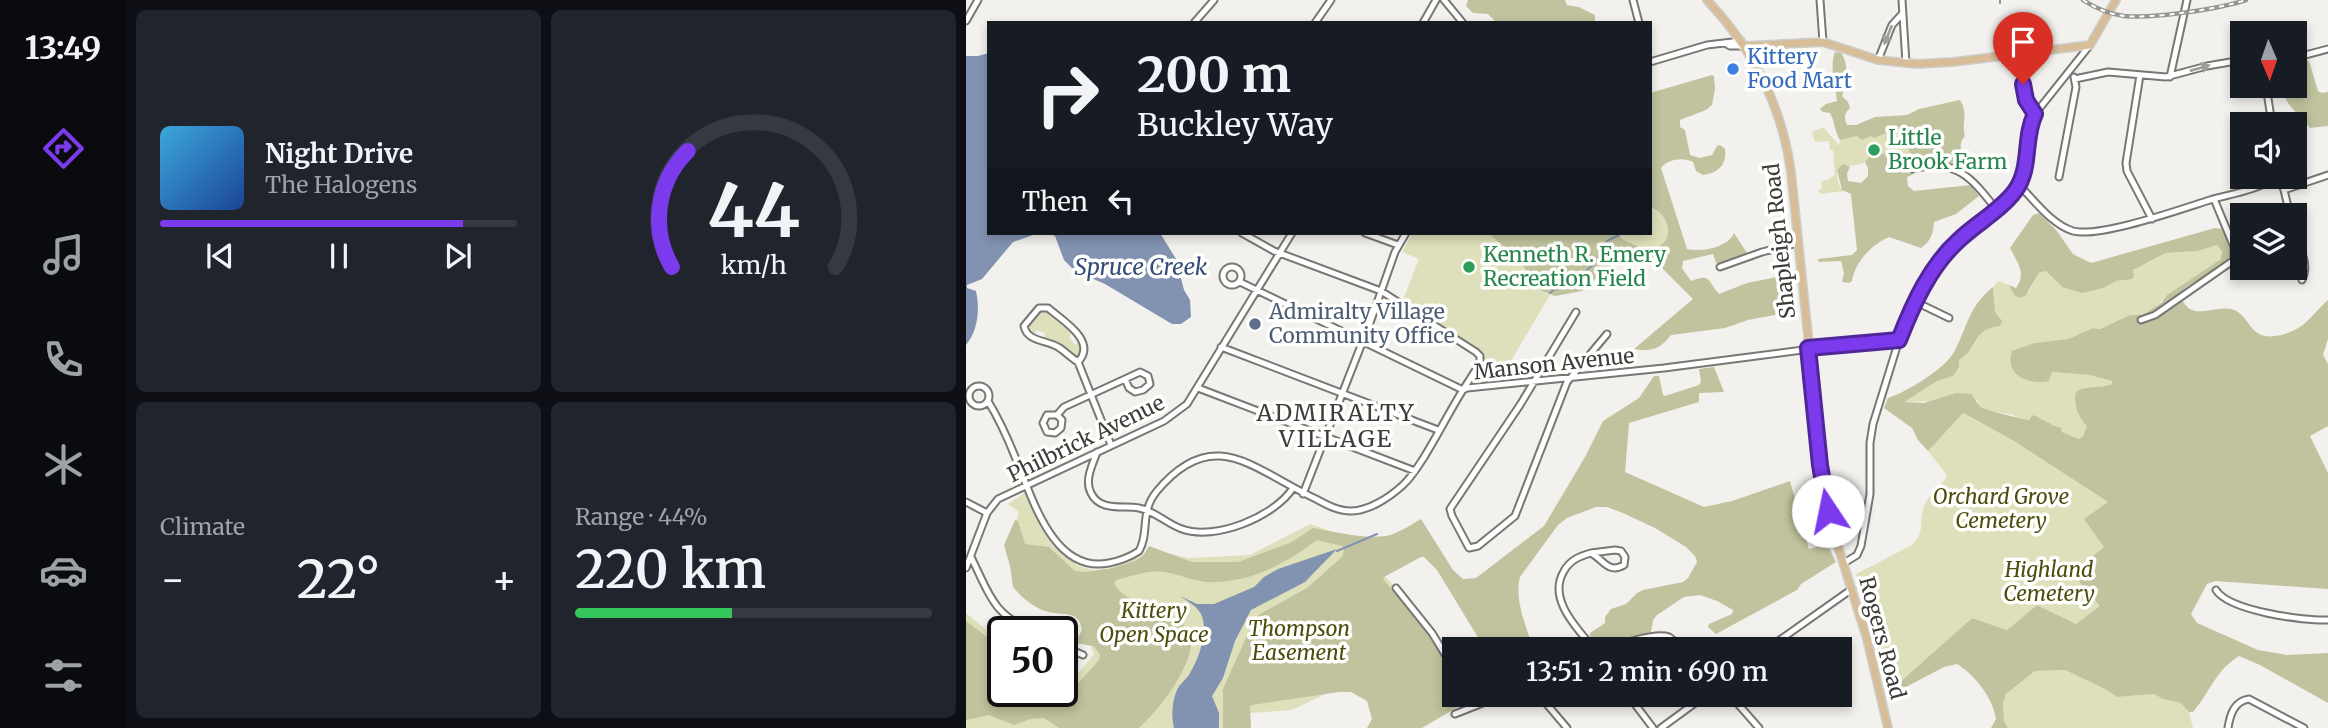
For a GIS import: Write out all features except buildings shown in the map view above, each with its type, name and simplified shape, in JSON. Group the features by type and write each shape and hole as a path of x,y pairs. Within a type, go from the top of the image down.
{"main road":[{"path":"1743,44 1823,42 1878,60 1906,64 1940,63 2090,45 2116,0"},
{"name":"Shapleigh Road","path":"1711,2 1743,44 1773,100 1784,133 1824,489 1844,563"},
{"name":"Rogers Road","path":"1844,563 1867,639 1888,728"}],"street":[{"path":"966,21 978,0"},
{"path":"1196,21 1214,0"},
{"path":"1316,21 1331,0"},
{"path":"1424,21 1436,0"},
{"path":"1444,0 1461,21"},
{"path":"1633,0 1638,21"},
{"path":"1820,0 1823,42"},
{"path":"1902,0 1906,64"},
{"path":"2170,77 2187,0"},
{"path":"1878,60 1892,24 1902,14"},
{"path":"1652,61 1700,47 1725,43 1730,46 1743,44"},
{"path":"2090,45 2035,114 2028,132 2025,166 2019,185 2055,221 2072,230 2095,230 2152,219 2247,189"},
{"path":"2307,55 2328,49"},
{"path":"2075,79 2108,72 2170,77 2230,62"},
{"path":"2059,177 2075,79 2071,71"},
{"path":"2140,75 2126,167 2152,219"},
{"path":"2023,84 2026,100 2035,114"},
{"path":"1912,169 1935,165 1958,171 1971,179 1996,209"},
{"path":"2287,203 2284,190 2328,175"},
{"name":"Rogers Road","path":"1844,563 1857,555 1861,546 1870,494 1871,432 1899,340 1916,302 1936,266 1951,247 2006,202 2019,185"},
{"path":"2141,320 2155,315 2234,260 2234,247 2214,199"},
{"path":"1240,282 1463,390 1480,363 1479,355 1381,291 1279,253 1246,235"},
{"name":"Philbrick Avenue","path":"987,513 998,499 1171,417 1186,404 1291,235"},
{"path":"1370,235 1398,245"},
{"path":"1303,494 1398,245 1405,235"},
{"path":"1720,267 1798,243"},
{"path":"1916,302 1949,318"},
{"path":"1078,362 1085,348 1076,332 1048,308 1039,308 1024,326 1026,333 1055,345 1078,362 1111,445"},
{"path":"1576,312 1534,382 1450,509 1451,516 1470,548 1478,546 1516,516 1570,378 1608,334"},
{"name":"Manson Avenue","path":"1146,510 1154,495 1175,472 1187,463 1205,456 1218,455 1235,458 1335,509 1358,510 1387,497 1402,486 1415,471 1463,390 1473,387 1899,340"},
{"path":"1221,347 1438,430"},
{"path":"1057,415 1060,410 1137,373 1144,373 1149,377 1150,384 1135,392 1129,388 1125,379"},
{"path":"1198,388 1415,471"},
{"path":"988,401 1038,514 1053,537 1074,557 1092,564 1112,563 1139,551 1146,510"},
{"path":"1097,452 1088,483 1093,497 1109,506 1146,510 1187,530 1215,531 1239,525 1283,500 1293,488"},
{"path":"966,502 987,513 966,568"},
{"path":"1585,637 1563,608 1558,589 1561,577 1568,565 1577,558 1591,554 1619,550 1624,554 1625,563 1621,567 1611,568 1591,554"},
{"path":"971,557 996,608 1006,616"},
{"path":"1396,589 1442,649"},
{"path":"1785,637 1852,589"},
{"path":"2216,590 2221,597 2233,604 2287,617 2328,620"},
{"path":"1078,653 1083,655"},
{"path":"2228,728 2236,705 2246,699 2257,702 2304,728"},
{"path":"1455,714 1470,707"},
{"path":"1549,707 1567,728"},
{"path":"1637,707 1653,728"},
{"path":"1661,728 1690,707"},
{"path":"1741,707 1759,728"}],"green space":[{"path":"1468,0 1565,0 1567,5 1579,7 1595,15 1595,21 1495,21 1488,14 1473,13 1466,6"},
{"path":"1835,52 1841,53 1846,63 1842,96 1850,108 1845,116 1847,125 1856,125 1875,117 1907,115 1919,109 1960,100 1964,110 1965,136 1961,149 1967,173 1947,164 1918,165 1911,167 1914,174 1907,177 1908,186 1914,191 1971,185 1979,196 1956,214 1934,222 1931,237 1921,248 1889,237 1876,245 1860,261 1849,283 1842,282 1844,273 1841,261 1819,262 1818,259 1852,255 1857,250 1851,194 1842,190 1837,170 1843,164 1850,167 1847,173 1848,181 1861,183 1868,176 1865,162 1871,155 1888,153 1905,158 1910,155 1907,140 1899,133 1889,136 1886,133 1862,140 1857,136 1840,140 1830,113 1820,109 1837,101 1833,70"},
{"path":"2307,60 2309,61 2318,91 2328,92 2328,126 2310,128 2307,125 2307,112 2296,112 2286,98 2307,98"},
{"path":"1714,76 1712,105 1680,120 1680,127 1685,130 1690,155 1700,158 1712,155 1720,145 1725,149 1723,164 1717,170 1703,175 1696,171 1693,162 1685,160 1671,161 1661,168 1687,249 1714,248 1726,242 1734,233 1747,253 1719,264 1713,254 1683,261 1682,268 1691,281 1706,278 1719,294 1747,283 1792,274 1797,311 1748,320 1725,328 1671,335 1655,348 1634,349 1693,299 1656,262 1616,260 1582,291 1555,296 1541,291 1518,259 1490,235 1619,235 1623,240 1644,248 1654,248 1662,244 1667,238 1666,221 1652,208 1652,92"},
{"name":"Little Brook Farm","path":"1821,128 1839,145 1840,140 1857,136 1902,134 1908,140 1910,155 1905,158 1888,153 1871,156 1863,163 1841,168 1837,170 1837,176 1844,191 1820,194 1818,190 1822,189 1821,181 1835,175 1833,150 1830,150 1829,141 1815,142 1812,132"},
{"path":"1652,208 1666,221 1667,238 1654,248 1644,248 1620,235 1652,235"},
{"path":"2039,213 2057,231 2073,254 2091,263 2215,228 2222,229 2230,249 2229,261 2185,288 2180,294 2184,303 2195,311 2223,308 2238,312 2262,335 2281,335 2296,329 2308,321 2328,300 2328,339 2323,355 2328,364 2328,426 2310,436 2328,473 2328,589 2215,581 2207,584 2191,614 2197,623 2258,650 2287,655 2328,653 2328,703 2239,656 2218,675 2193,712 2189,712 2181,703 2154,694 2117,697 2065,670 2035,671 2006,694 2003,704 2004,721 2008,728 1991,728 1996,719 1987,695 1957,664 1944,667 1904,688 1898,684 1972,618 2007,630 2037,605 2076,624 2100,606 2072,573 2104,547 2084,519 2108,502 2014,441 1963,413 1928,451 1912,428 1884,408 1888,398 1924,379 1950,358 1973,309 1993,287 1995,312 2002,321 2000,326 1980,334 1971,349 1959,360 1959,367 1953,376 1937,381 1904,402 1924,403 1956,393 1971,394 1985,409 2029,420 2032,415 2079,439 2087,426 2077,410 2076,392 2112,384 2112,381 2090,375 2052,372 2049,381 2026,380 2015,373 2012,367 2012,351 2035,343 2068,339 2093,328 2100,329 2130,315 2143,315 2161,303 2167,295 2221,259 2222,251 2217,245 2197,251 2166,253 2133,270 2132,279 2116,281 2103,288 2082,293 2062,287 2046,271 2039,273 2025,296 2020,298 2014,295 2009,285 2016,288 2021,277 2020,268 2010,248 2033,215"},
{"path":"1412,235 1490,235 1518,259 1540,291 1550,295 1512,359 1513,379 1476,381 1484,364 1483,352 1403,300 1419,259 1402,252"},
{"path":"2217,245 2222,251 2221,259 2167,295 2152,311 2143,315 2130,315 2100,329 2093,328 2068,339 2035,343 2049,381 2052,372 2090,375 2112,381 2108,386 2086,387 2075,405 2087,426 2079,439 2031,415 2027,420 1988,410 1977,400 1903,402 1937,381 1953,376 1959,360 1973,347 1981,332 1986,327 2000,326 1995,312 1993,287 1998,281 2009,285 2014,295 2029,291 2039,273 2046,271 2062,287 2103,288 2116,280 2122,281 2140,265 2166,253 2189,252"},
{"path":"1043,310 1072,333 1069,337 1075,345 1079,342 1080,344 1079,356 1044,338 1045,333 1036,330 1034,335 1029,331 1033,319"},
{"name":"Thompson Easement","path":"1714,367 1724,392 1699,393 1699,402 1629,423 1625,472 1704,507 1732,501 1790,481 1809,549 1827,544 1836,562 1801,584 1797,590 1716,634 1708,627 1709,624 1732,614 1733,610 1700,595 1684,597 1657,615 1653,620 1651,632 1631,637 1590,636 1590,633 1605,623 1605,617 1611,609 1626,604 1643,590 1683,582 1697,562 1686,547 1655,528 1607,507 1596,507 1567,518 1558,525 1520,577 1520,605 1529,637 1478,637 1437,570 1424,557 1384,577 1442,656 1442,707 1458,707 1422,728 1367,728 1372,719 1367,701 1351,692 1339,692 1252,705 1251,728 1223,728 1223,689 1254,620 1307,588 1343,556 1342,546 1317,540 1265,571 1237,580 1207,582 1158,572 1116,580 1114,583 1125,596 1174,616 1186,628 1191,638 1190,653 1180,677 1139,728 1059,728 1044,718 1014,725 989,715 966,720 966,621 987,637 987,707 1078,707 1078,683 1099,660 1100,655 1094,646 1078,643 1082,630 1078,616 1041,609 1027,601 1013,587 1004,545 1015,520 1018,521 1025,544 1049,547 1075,571 1086,572 1135,561 1143,556 1149,546 1192,562 1238,562 1290,543 1313,528 1377,537 1399,531 1421,519 1453,570 1463,579 1476,578 1544,526 1603,421 1639,398 1654,376 1659,376 1665,396 1699,385 1699,369"},
{"name":"Orchard Grove Cemetery","path":"1962,413 2014,441 2108,502 2101,606 2076,624 2037,605 2007,630 1972,618 1892,690 1888,689 1856,574 1912,545 1919,536 1924,506 1946,478 1946,474 1928,451"},
{"name":"Kittery Open Space","path":"1026,492 1040,526 1052,545 1078,566 1094,570 1109,569 1152,550 1189,558 1250,555 1310,524 1356,540 1409,605 1442,658 1442,694 1367,674 1292,710 1223,715 1223,728 1219,728 1220,720 1205,728 966,728 966,613 987,630 987,707 1078,707 1078,674 1094,654 1091,646 1078,643 1086,622 1029,594 1006,553 1019,512 1008,504"},
{"path":"2065,670 2117,697 2154,694 2181,703 2189,712 2193,728 2008,728 2004,721 2003,704 2006,694 2035,671"}],"water":[{"name":"Spruce Creek","path":"987,54 987,235 1033,235 1013,242 982,279 967,285 967,288 976,291 978,312 973,333 966,345 966,56"},
{"name":"Spruce Creek","path":"1053,235 1161,235 1176,259 1184,290 1190,300 1191,317 1181,324 1172,324 1105,284 1075,271 1064,260"},
{"path":"1337,549 1305,582 1251,610 1235,641 1223,678 1212,696 1219,713 1219,728 1174,728 1172,709 1175,694 1197,660 1204,628 1199,611 1180,596 1197,604 1214,604 1254,587 1278,569"}],"waterway":[{"path":"1550,293 1555,289 1567,288 1597,261 1607,241 1619,235"},
{"path":"1337,551 1377,534"}],"railway":[{"path":"2083,0 2108,12 2136,17 2219,7 2246,0"}],"place":[{"name":"Kittery Food Mart","path":"1733,69"},
{"name":"Little Brook Farm","path":"1874,150"},
{"name":"Kenneth R. Emery Recreation Field","path":"1469,267"},
{"name":"Admiralty Village Community Office","path":"1255,324"}],"district":[{"name":"ADMIRALTY VILLAGE","path":"1336,426"}],"route":[{"path":"1828,511 1820,465 1808,348 1899,340 1916,302 1944,256 1968,231 2006,202 2020,183 2026,163 2028,132 2035,114 2026,100 2023,84"}],"park label":[{"name":"Highland Cemetery","path":"2049,582"}]}
